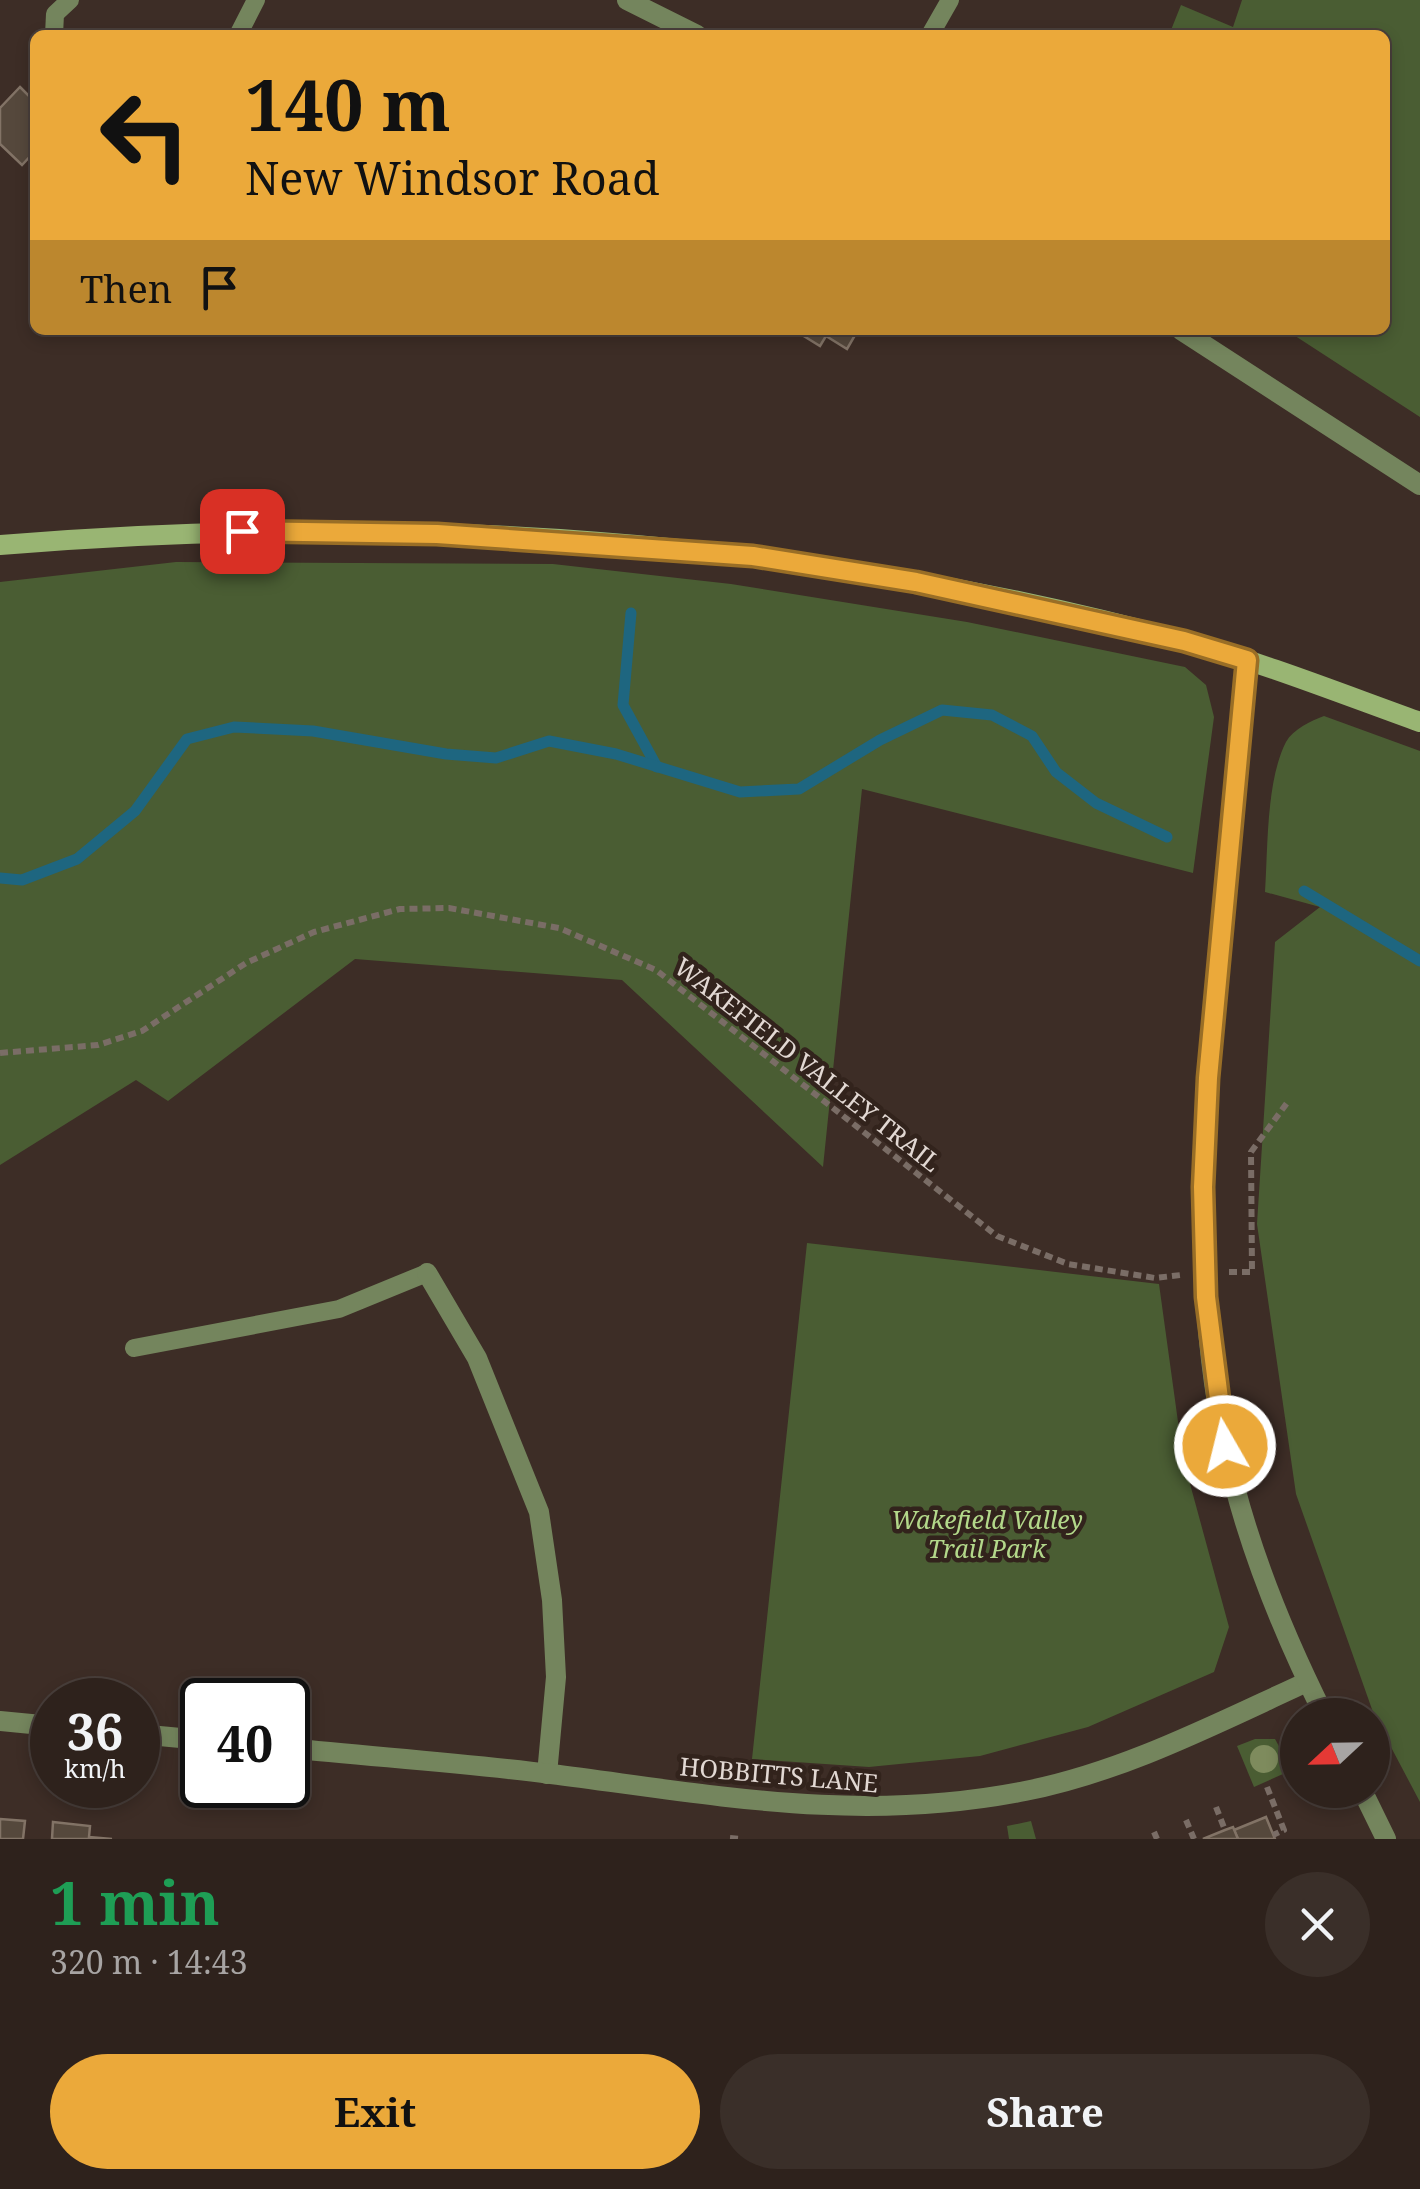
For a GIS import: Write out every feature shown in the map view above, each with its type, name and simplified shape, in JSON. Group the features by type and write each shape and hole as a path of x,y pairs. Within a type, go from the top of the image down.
{"main road":[{"path":"0,545 242,531 328,532 474,536 753,556 916,582 1168,637 1247,660 1420,722"}],"street":[{"path":"626,0 687,30"},
{"path":"1189,335 1420,486"},
{"path":"1247,660 1208,1078 1204,1272 1225,1446 1268,1582 1315,1698"},
{"path":"428,1273 478,1358 539,1512 552,1600 556,1677 548,1774"},
{"name":"HOBBITTS LANE","path":"310,1750 793,1804 881,1808 960,1802 1030,1790 1095,1772 1307,1682"},
{"path":"0,1720 30,1723"},
{"path":"1371,1808 1386,1839"}],"lane":[{"path":"54,30 55,14 70,0"},
{"path":"241,30 256,0"},
{"path":"933,30 950,0"},
{"path":"134,1348 340,1310 428,1273"}],"path":[{"name":"WAKEFIELD VALLEY TRAIL","path":"0,1053 98,1044 142,1031 246,963 314,932 400,909 448,908 559,928 656,970 997,1236 1068,1264 1155,1278 1252,1272 1251,1152 1287,1103"},
{"path":"1266,1787 1284,1830 1273,1834"},
{"path":"1216,1807 1226,1830"},
{"path":"1186,1820 1194,1839"},
{"path":"730,1838 742,1839"}],"green space":[{"path":"1242,0 1420,0 1420,417 1294,335 1390,335 1390,30 1171,30 1181,5 1233,27"},
{"path":"176,562 553,564 731,584 967,622 1185,667 1206,685 1214,717 1193,873 862,789 823,1167 622,980 355,959 168,1101 136,1080 0,1165 0,582"},
{"path":"1324,716 1420,751 1420,1802 1390,1745 1390,1698 1368,1698 1296,1494 1257,1224 1275,942 1320,907 1265,892 1271,795 1279,758 1289,737"},
{"name":"Wakefield Valley Trail Park","path":"807,1243 1159,1284 1183,1458 1229,1627 1214,1672 1088,1727 980,1756 869,1767 752,1759"},
{"path":"1255,1739 1275,1739 1280,1748 1280,1775 1254,1787 1237,1746"},
{"path":"1031,1821 1036,1839 1009,1839 1007,1826"}],"building":[{"path":"20,87 30,97 30,156 22,165 0,144 0,108"},
{"path":"802,335 855,335 847,349 826,336 820,346"},
{"path":"1266,1817 1275,1839 1238,1839 1234,1830"},
{"path":"0,1819 25,1821 23,1839 0,1839"},
{"path":"53,1822 90,1826 89,1837 112,1839 52,1839"},
{"path":"1233,1827 1238,1839 1203,1839 1225,1830"}],"waterway":[{"path":"631,613 623,705 657,767"},
{"path":"0,878 22,880 77,859 135,811 187,739 234,727 313,731 446,754 496,758 549,741 616,754 740,792 799,789 880,740 942,710 992,715 1032,736 1056,772 1096,803 1167,837"},
{"path":"1304,891 1420,961"}],"route":[{"path":"242,531 437,534 753,556 916,582 1184,641 1247,660 1208,1078 1203,1187 1206,1297 1225,1446"}]}
